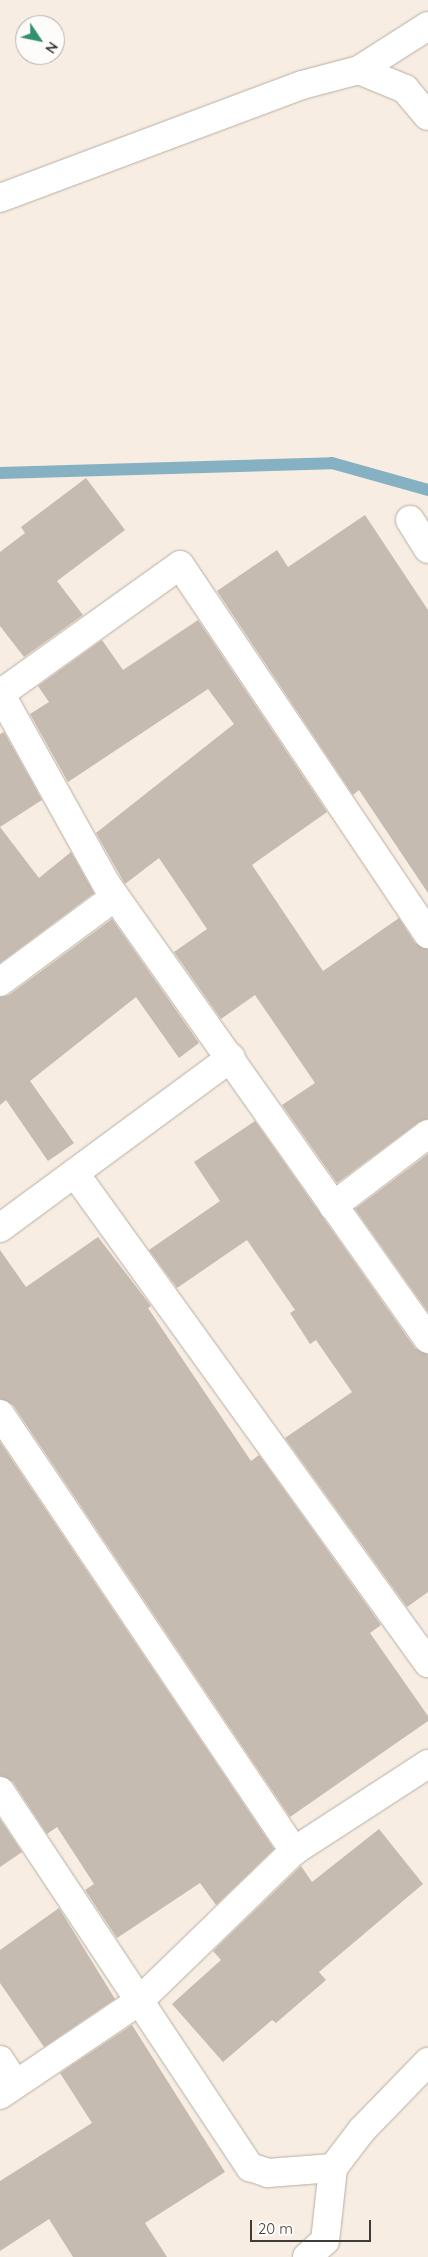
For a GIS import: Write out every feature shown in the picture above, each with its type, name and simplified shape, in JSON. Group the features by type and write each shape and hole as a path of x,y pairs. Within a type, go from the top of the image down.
{"street":[{"path":"0,198 302,85 360,70 428,26"},
{"path":"360,70 405,89 428,116"},
{"path":"410,520 428,549"},
{"path":"428,934 180,565 0,694 115,897 231,1058 428,1339"},
{"path":"0,982 115,897"},
{"path":"0,1228 27,1206 76,1175 231,1058"},
{"path":"333,1206 428,1134"},
{"path":"76,1175 428,1663"},
{"path":"0,1414 294,1851"},
{"path":"0,2060 8,2089 138,2002 294,1851 428,1764"},
{"path":"0,1791 138,2002 250,2167 268,2173 333,2168"},
{"path":"307,2257 326,2241 333,2168 362,2130 428,2062"}],"building":[{"path":"86,478 125,530 57,581 83,615 24,657 0,626 0,552 25,533 21,527"},
{"path":"365,515 428,610 428,893 359,790 353,795 217,591 277,550 288,567"},
{"path":"198,620 327,812 252,865 323,971 399,918 415,943 428,949 428,1119 419,1122 337,1183 282,1105 315,1083 255,995 221,1019 174,952 207,929 159,858 125,884 96,833 234,724 208,689 68,782 30,714 49,702 38,686 102,640 123,670"},
{"path":"4,732 42,800 0,827 0,734"},
{"path":"0,827 39,878 71,852 94,893 0,963"},
{"path":"112,919 199,1043 179,1058 136,997 30,1081 74,1143 48,1161 6,1100 0,1105 0,997 9,995"},
{"path":"255,1121 415,1348 428,1354 428,1592 407,1607 285,1438 352,1392 316,1340 310,1344 290,1313 295,1310 247,1240 177,1288 149,1250 220,1201 194,1162"},
{"path":"428,1154 428,1312 355,1209"},
{"path":"98,1237 151,1306 148,1308 251,1461 259,1455 381,1625 370,1633 428,1716 428,1721 290,1817 13,1405 0,1399 0,1250 26,1287"},
{"path":"0,1442 274,1849 216,1905 200,1883 117,1938 85,1890 94,1884 57,1827 47,1834 13,1782 0,1776"},
{"path":"0,1819 22,1852 0,1867"},
{"path":"379,1829 423,1884 319,1972 326,1980 276,2023 272,2020 223,2062 172,2004 221,1960 213,1951 301,1866 312,1882"},
{"path":"59,1908 115,1999 44,2047 0,1983 0,1950"},
{"path":"132,2025 225,2172 145,2223 167,2257 73,2257 49,2219 0,2251 0,2181 92,2123 60,2073"}],"waterway":[{"path":"0,473 332,463 428,490"}]}
